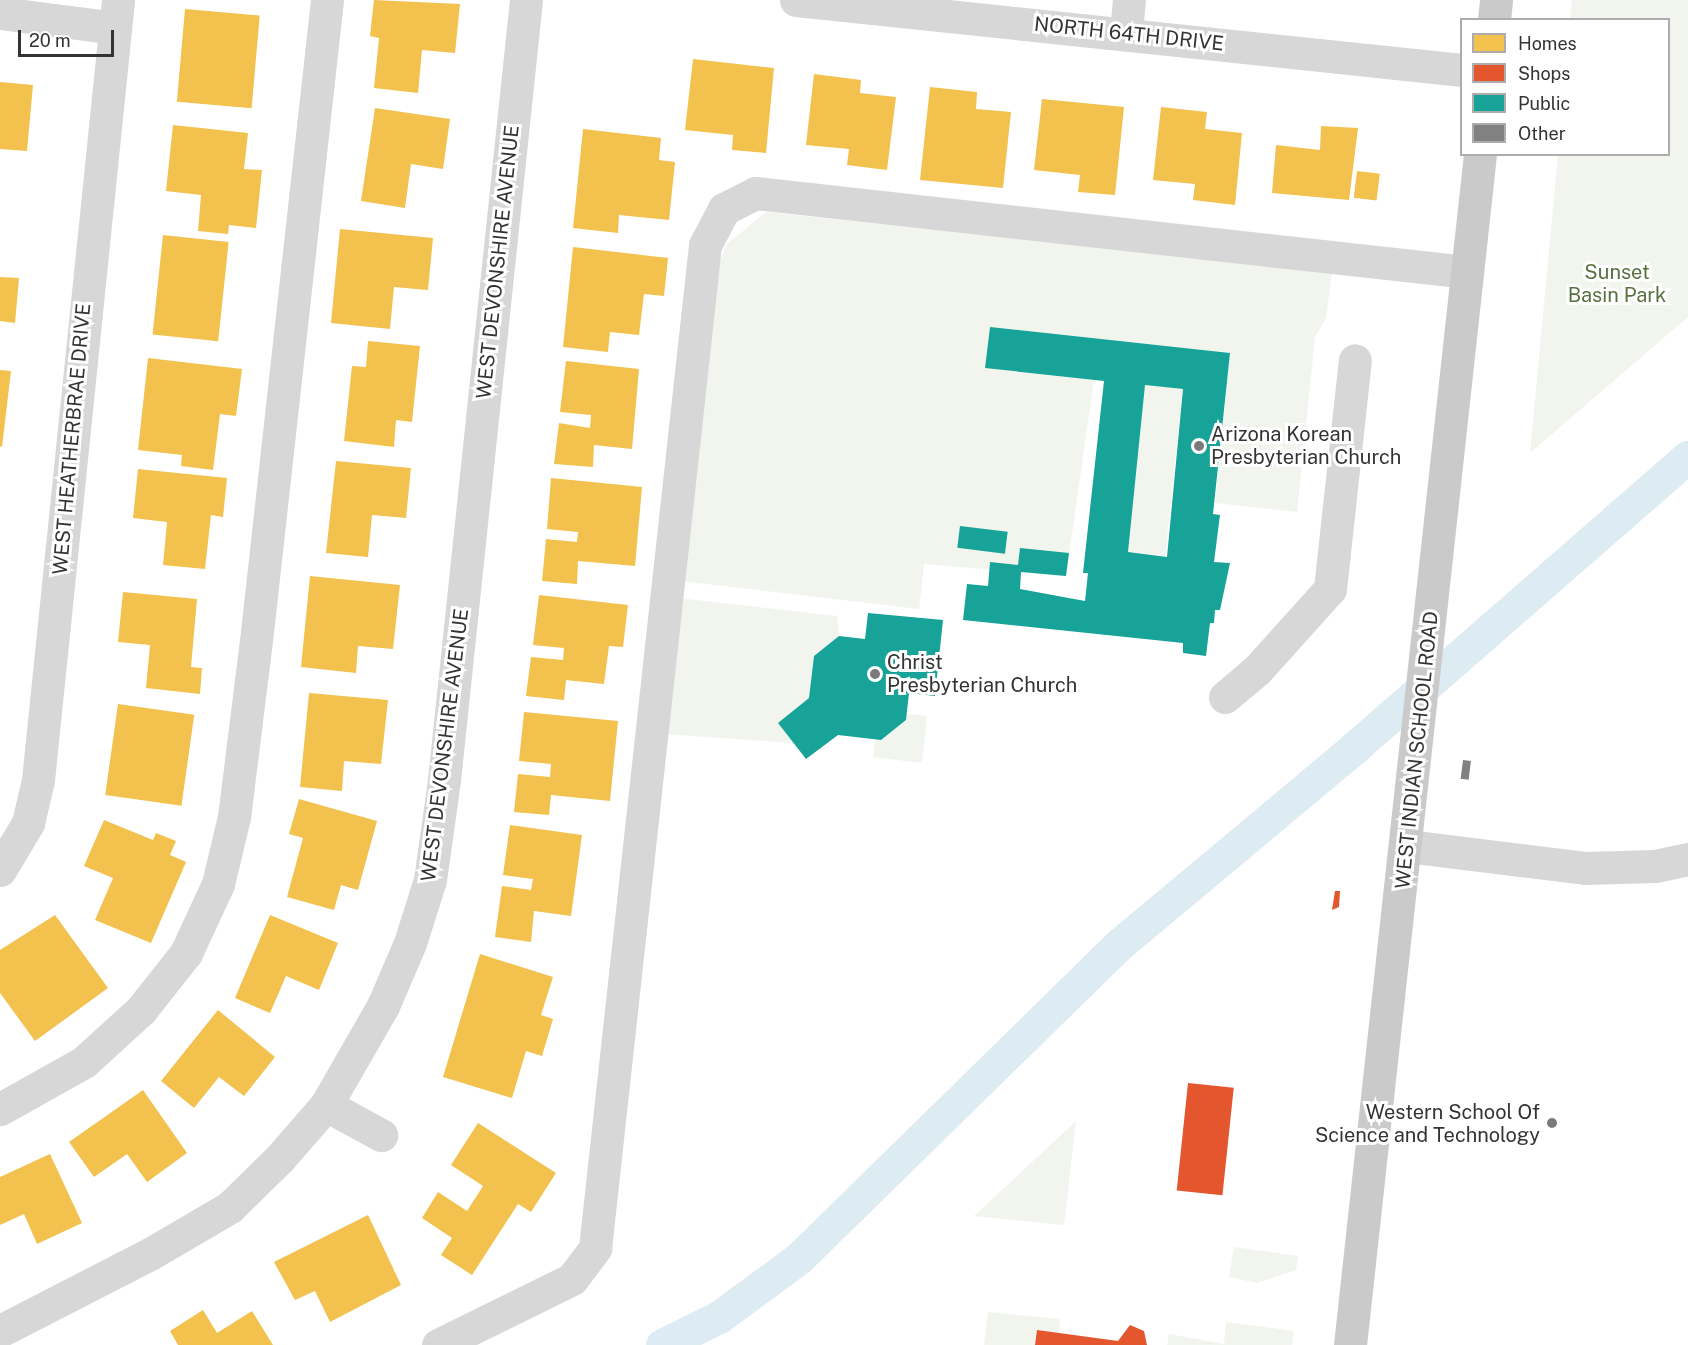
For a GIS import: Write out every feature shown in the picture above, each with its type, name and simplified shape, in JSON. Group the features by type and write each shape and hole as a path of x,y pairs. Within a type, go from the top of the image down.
{"main road":[{"path":"1494,18 1496,0"},
{"name":"WEST INDIAN SCHOOL ROAD","path":"1350,1345 1407,846 1480,156"}],"street":[{"path":"0,1109 84,1062 141,1010 186,953 218,884 234,817 327,0"},
{"name":"WEST DEVONSHIRE AVENUE","path":"0,1331 150,1254 230,1207 280,1158 326,1105 383,1006 430,880 444,780 526,0"},
{"name":"NORTH 64TH DRIVE","path":"796,0 931,7 1126,33 1460,70"},
{"path":"1126,33 1128,0"},
{"path":"0,13 116,14"},
{"name":"WEST HEATHERBRAE DRIVE","path":"0,870 28,823 39,768 116,14"},
{"path":"438,1345 572,1279 595,1248 705,244 724,209 755,193 1467,272"},
{"path":"1225,697 1257,670 1330,589 1355,360"},
{"path":"1407,846 1585,868 1655,866 1688,859"},
{"path":"326,1105 381,1136"}],"green space":[{"name":"Sunset Basin Park","path":"1572,0 1688,0 1688,317 1530,453 1558,156 1670,156 1670,18 1570,18"},
{"path":"766,212 1332,272 1326,318 1315,337 1297,512 1215,503 1230,353 990,327 985,368 1094,380 1066,576 924,564 919,609 681,581 714,279 726,245"},
{"path":"1145,385 1183,389 1165,556 1127,552"},
{"path":"679,598 837,616 839,636 814,656 809,698 778,723 793,743 664,734"},
{"path":"907,714 927,716 922,763 873,757 875,740 881,740 906,721"},
{"path":"1076,1121 1064,1225 974,1216"},
{"path":"1234,1247 1298,1256 1296,1270 1257,1283 1229,1277"},
{"path":"988,1312 1060,1319 1059,1333 1037,1330 1035,1345 984,1345"},
{"path":"1226,1322 1294,1331 1292,1345 1167,1345 1169,1334 1224,1344"}],"building: Homes":[{"path":"374,0 460,4 455,53 422,50 418,93 374,88 379,38 370,36"},
{"path":"185,9 260,16 252,108 177,102"},
{"path":"693,59 774,68 766,153 732,150 733,135 685,130"},
{"path":"814,74 861,80 860,93 896,97 887,170 847,165 849,149 806,145"},
{"path":"0,82 33,85 27,151 0,149"},
{"path":"930,87 977,92 976,109 1011,112 1003,188 920,180"},
{"path":"1042,99 1124,107 1115,195 1078,192 1080,175 1034,170"},
{"path":"1161,107 1207,112 1205,129 1242,133 1235,205 1193,200 1195,184 1153,180"},
{"path":"375,108 450,119 443,169 411,164 405,208 361,201"},
{"path":"173,125 248,133 244,169 262,170 256,228 229,225 228,234 198,231 201,195 166,191"},
{"path":"1321,126 1358,128 1349,200 1272,193 1276,145 1320,150"},
{"path":"583,129 661,138 659,160 675,162 669,220 619,215 618,233 573,228"},
{"path":"1357,171 1380,174 1377,201 1354,198"},
{"path":"340,229 433,238 428,290 394,287 390,329 331,323"},
{"path":"163,235 229,242 218,341 153,334"},
{"path":"573,247 668,258 664,296 644,294 639,335 610,332 608,352 563,347"},
{"path":"0,277 19,278 15,323 0,321"},
{"path":"368,341 420,346 412,422 396,420 394,447 344,441 352,366 366,367"},
{"path":"148,358 242,369 236,416 220,414 213,470 181,466 182,455 138,450"},
{"path":"566,361 639,369 632,449 594,445 593,467 554,464 559,423 590,428 591,415 560,412"},
{"path":"0,370 11,371 2,447 0,446"},
{"path":"336,461 411,468 406,518 372,515 368,557 326,553"},
{"path":"138,469 227,478 223,517 211,515 205,569 163,565 167,522 133,518"},
{"path":"551,478 642,487 635,566 578,561 577,584 542,581 546,539 577,542 578,532 547,529"},
{"path":"310,576 400,585 393,649 358,646 356,673 301,667"},
{"path":"123,592 197,599 191,667 202,668 200,694 146,688 150,645 118,642"},
{"path":"539,595 628,605 623,647 609,646 604,684 566,680 564,700 526,696 531,657 563,660 564,648 533,645"},
{"path":"309,693 388,700 381,764 344,761 342,791 300,787"},
{"path":"118,704 194,715 181,806 105,795"},
{"path":"524,712 618,721 610,801 551,795 549,815 514,812 518,774 550,777 551,764 519,761"},
{"path":"299,799 377,821 358,890 341,885 334,910 287,897 303,838 289,834"},
{"path":"104,820 153,840 156,833 176,841 170,855 186,862 151,943 95,920 113,878 84,866"},
{"path":"510,825 582,835 571,916 534,911 531,942 495,937 502,886 531,890 533,879 503,875"},
{"path":"55,915 108,988 35,1041 0,993 0,950"},
{"path":"270,915 338,943 319,990 286,976 270,1013 235,998"},
{"path":"480,954 553,977 541,1015 553,1019 542,1056 526,1051 512,1098 443,1077"},
{"path":"218,1010 275,1057 244,1096 219,1077 194,1108 161,1081"},
{"path":"143,1090 187,1153 147,1182 127,1154 94,1177 69,1142"},
{"path":"478,1123 556,1173 531,1212 518,1204 472,1275 441,1255 452,1238 422,1218 438,1192 467,1211 483,1186 451,1165"},
{"path":"50,1154 82,1223 37,1244 24,1214 0,1225 0,1177"},
{"path":"368,1215 401,1285 330,1322 315,1291 295,1300 274,1262"},
{"path":"203,1310 217,1333 252,1311 273,1345 178,1345 170,1331"}],"building: Shops":[{"path":"1335,891 1340,891 1339,907 1332,910"},
{"path":"1188,1083 1234,1088 1222,1195 1177,1190"},
{"path":"1130,1325 1144,1331 1147,1345 1035,1345 1037,1330 1118,1341"}],"building: Public":[{"name":"Arizona Korean Presbyterian Church","path":"990,327 1230,353 1213,514 1220,515 1214,562 1230,563 1220,610 1215,610 1214,623 1210,623 1206,656 1183,653 1183,643 963,620 967,584 988,586 990,562 1018,565 1020,548 1069,553 1066,576 1021,572 1020,589 1085,601 1088,573 1083,573 1104,381 985,368","holes":["1145,385 1183,389 1167,557 1128,552"]},
{"path":"960,526 1008,532 1005,554 957,548"},
{"name":"Christ Presbyterian Church","path":"868,613 943,620 935,696 909,693 906,720 881,740 838,735 806,759 778,723 809,698 814,656 839,636 865,639"}],"building: Other":[{"path":"1463,760 1471,761 1469,780 1461,779"}],"waterway":[{"path":"662,1345 719,1317 799,1258 1121,943 1354,748 1688,457"}],"place":[{"name":"Arizona Korean Presbyterian Church","path":"1199,446"},
{"name":"Christ Presbyterian Church","path":"875,674"},
{"name":"Western School Of Science and Technology","path":"1552,1123"}]}
